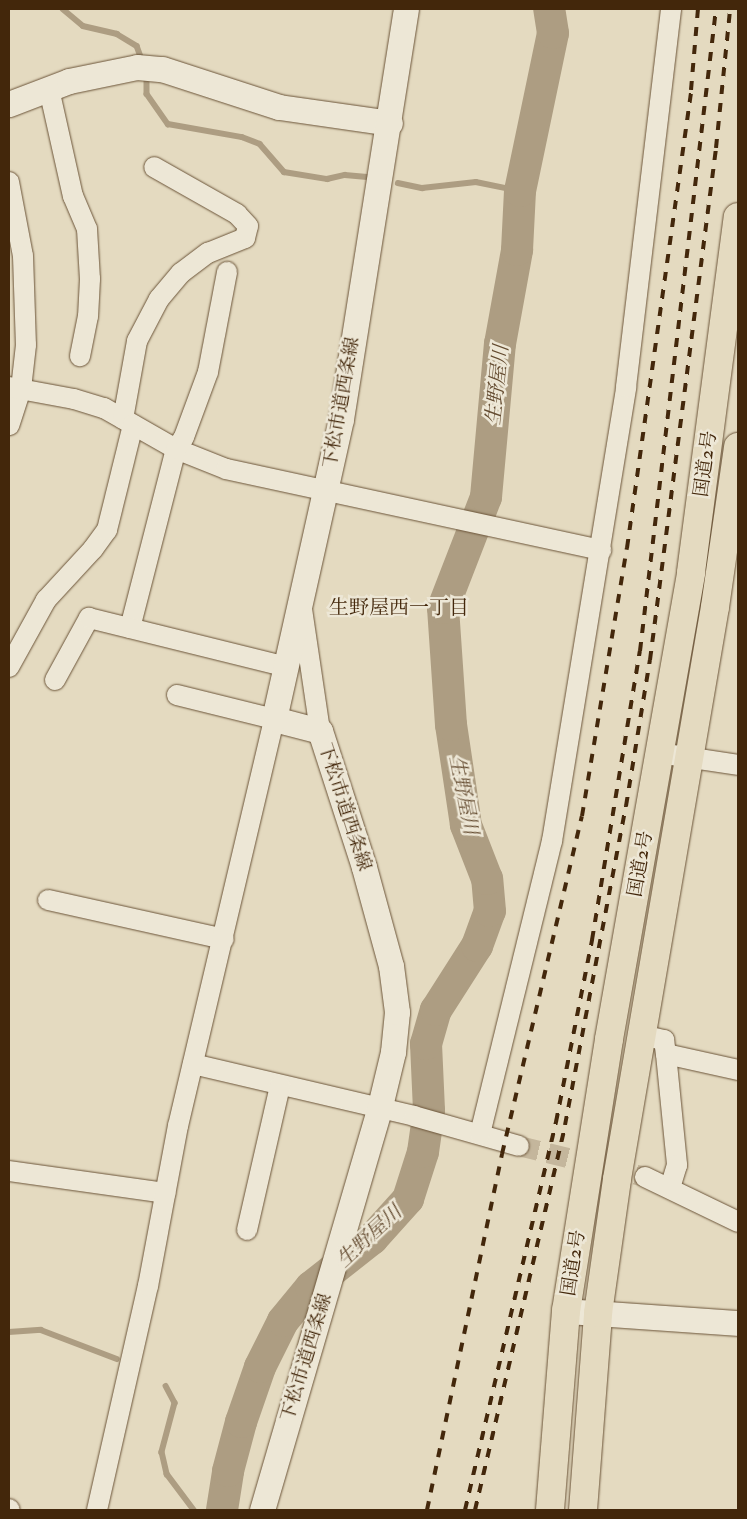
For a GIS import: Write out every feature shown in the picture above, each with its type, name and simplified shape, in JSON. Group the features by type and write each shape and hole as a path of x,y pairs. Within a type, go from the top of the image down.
{"highway":[{"name":"国道2号","path":"550,1510 566,1311 691,572 734,294 738,217"},
{"name":"国道2号","path":"583,1510 598,1313 642,1035 715,607 738,447"}],"street":[{"name":"下松市道西条線","path":"262,1510 324,1304 379,1110 393,1052 397,1012 390,966 364,867 320,731 274,719 288,667 341,420 390,123 406,9"},
{"path":"480,1134 552,841 601,550 626,387 671,9"},
{"path":"9,104 105,71 136,67 162,69 279,107 390,123"},
{"path":"50,89 73,196 86,229 90,279 88,316 80,356"},
{"path":"9,667 46,600 93,550 107,530 128,422 137,341 149,314 181,273 208,253 245,238 248,226 237,214 154,167"},
{"path":"9,182 23,256 26,345 15,388 9,425"},
{"path":"130,628 176,449 184,437 208,372 227,272"},
{"path":"15,388 74,398 104,408 176,449 226,469 601,550"},
{"path":"301,602 320,731"},
{"path":"55,680 89,618 288,667"},
{"path":"97,1510 193,1064 224,940 274,719 177,695"},
{"path":"660,753 738,766"},
{"path":"48,900 224,940"},
{"path":"642,1035 664,1040 677,1165 670,1188"},
{"path":"666,1054 738,1070"},
{"path":"193,1064 256,1077 280,1086 379,1110 414,1116 520,1146"},
{"path":"247,1230 280,1086"},
{"path":"9,1171 165,1193"},
{"path":"645,1177 738,1222"},
{"path":"566,1311 738,1323"}],"waterway":[{"path":"63,9 83,26 117,34 137,46 141,57"},
{"name":"生野屋川","path":"222,1510 228,1471 241,1422 260,1367 283,1321 311,1287 372,1239 408,1199 423,1152 429,1110 426,1044 436,1010 477,946 490,911 487,879 466,825 451,725 443,608 486,497 500,344 517,250 520,191 553,33 549,9"},
{"path":"147,80 147,94 168,124 242,137 260,144 284,172 327,179 345,175 367,177"},
{"path":"398,183 422,188 476,182 520,191"},
{"path":"9,1332 41,1330 117,1359"},
{"path":"166,1386 175,1403 162,1452 167,1474 194,1510"}],"tunnel":[{"path":"519,1146 645,1177"}],"railway":[{"path":"427,1510 502,1154 582,816 627,548 691,90 698,9"},
{"path":"465,1510 556,1122 592,940 640,651 716,9"},
{"path":"475,1510 565,1125 626,806 650,660 716,148 730,9"}],"district":[{"name":"生野屋西一丁目","path":"399,607"}]}
